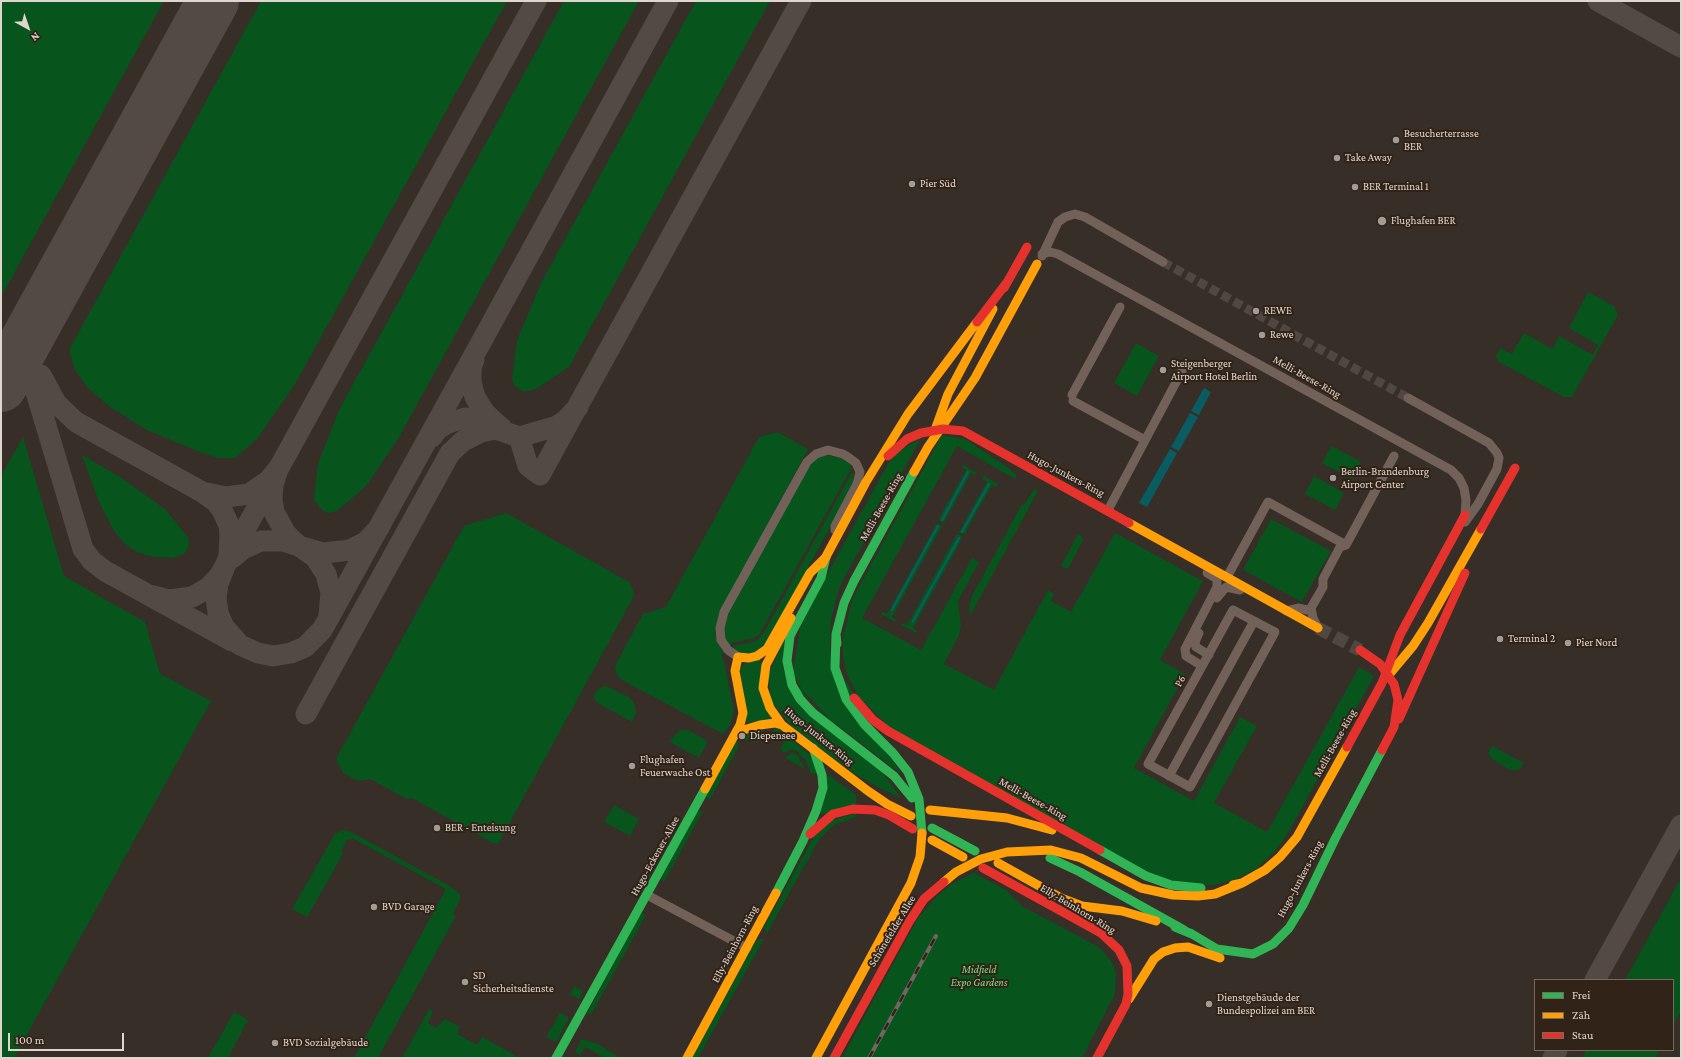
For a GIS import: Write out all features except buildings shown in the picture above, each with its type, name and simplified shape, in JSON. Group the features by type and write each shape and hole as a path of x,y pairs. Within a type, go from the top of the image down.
{"main road":[{"name":"Melli-Beese-Ring","path":"928,447 948,394 1027,247"},
{"name":"Melli-Beese-Ring","path":"1037,264 975,378 928,447 854,581 844,603 836,634 838,653 845,681 853,696 873,720 888,731 1146,876 1171,885 1206,888 1242,883 1273,864 1296,837 1382,683 1400,634 1464,519"},
{"name":"Hugo-Junkers-Ring","path":"911,816 887,804 868,791 782,724 776,717 766,698 763,678 766,665 776,643 836,540 866,482 908,414 1008,281"},
{"name":"Hugo-Junkers-Ring","path":"836,540 846,531 883,461 893,451 914,436 943,429 963,431 1108,510 1318,628"},
{"name":"Melli-Beese-Ring","path":"1382,683 1413,646 1428,623 1515,468"},
{"path":"1394,727 1409,700 1483,536 1493,507"},
{"path":"738,657 749,658 757,656 767,649 810,573 826,557"},
{"path":"826,557 821,578 790,636 787,661 792,685 800,699 813,713 860,748 901,782 913,801 922,820"},
{"name":"Schönefelder Allee","path":"816,1058 911,883 920,857 923,838 920,804 915,787 901,762 865,725 846,699 835,668 836,634"},
{"name":"Hugo-Junkers-Ring","path":"1126,1004 1151,964 1163,952 1175,948 1188,947 1202,950 1213,957 1242,959 1273,944 1284,934 1303,906 1336,837 1394,727 1398,707 1394,684 1380,664 1360,650"},
{"name":"Hugo-Eckener-Allee","path":"556,1058 737,732 743,713 735,671 738,657"},
{"path":"737,732 760,724 782,724"},
{"name":"Elly-Beinhorn-Ring","path":"687,1058 803,841 822,797 822,775 813,748"},
{"path":"826,758 875,788 907,803"},
{"name":"Elly-Beinhorn-Ring","path":"803,841 824,820 833,814 853,809 875,810 913,829"},
{"path":"930,810 1007,818 1032,823 1087,843"},
{"path":"932,828 975,851"},
{"path":"932,840 963,857"},
{"name":"Schönefelder Allee","path":"834,1058 909,922 924,899 944,880 962,868 981,859 1007,852 1051,850 1081,858 1141,888 1168,894 1198,896 1215,894 1242,883"},
{"path":"1029,851 1056,860 1080,872 1217,949 1253,954"},
{"path":"998,863 1061,898 1082,906 1144,916 1184,930"},
{"name":"Elly-Beinhorn-Ring","path":"983,868 1092,928 1114,943 1127,966 1129,985 1126,1004 1097,1058"}],"street":[{"name":"Melli-Beese-Ring","path":"1037,264 1058,222 1065,217 1075,214 1085,217 1163,262"},
{"name":"Melli-Beese-Ring","path":"1042,254 1050,252 1058,254 1451,470 1459,478 1464,488 1466,500 1464,519"},
{"path":"1120,307 1072,398 1145,440"},
{"path":"1108,510 1182,371"},
{"name":"Melli-Beese-Ring","path":"1408,398 1489,443 1497,453 1497,469 1478,504 1464,519"},
{"name":"Hugo-Junkers-Ring","path":"738,657 728,650 721,640 720,628 724,612 807,462 816,454 828,450 848,457 857,465 860,472 857,484 835,526 836,540"},
{"path":"1286,610 1298,608 1307,610 1311,608 1323,588 1322,579 1340,547 1346,545 1394,456"},
{"path":"1227,577 1268,502 1346,545"},
{"path":"1192,558 1201,570 1217,579 1218,583 1215,593 1185,649 1186,656 1202,666"},
{"path":"1208,655 1198,650 1195,642 1219,594 1226,587 1230,586 1254,592"},
{"path":"1311,608 1313,618 1318,628"},
{"name":"P6","path":"1233,610 1275,632 1190,787 1148,764 1202,666 1233,610"},
{"path":"1169,776 1254,621"},
{"path":"647,895 747,948"}],"green space":[{"path":"1,1 164,1 1,297"},
{"path":"261,1 507,1 295,384 257,439 235,458 218,458 147,430 110,407 88,388 75,370 69,350"},
{"path":"564,1 639,1 398,439 366,486 337,511 329,513 323,511 314,500 318,463 340,408"},
{"path":"696,1 770,1 569,367 536,389 522,391 515,386 512,379 517,340 541,283"},
{"path":"1588,292 1614,306 1618,315 1572,397 1564,397 1499,362 1496,356 1500,348 1512,354 1524,333 1552,349 1559,336 1593,355 1598,345 1569,328"},
{"path":"1136,343 1159,356 1137,396 1114,383"},
{"path":"777,432 808,449 719,614 715,631 718,644 724,652 721,655 724,661 734,711 730,725 723,734 620,679 616,673 615,666 643,614 666,607 759,437"},
{"path":"942,435 965,439 1010,469 1017,476 1015,479 957,446 862,618 921,650 972,558 979,562 958,601 961,626 959,635 944,664 994,690 1048,590 1054,594 1051,601 1071,612 1115,533 1203,581 1160,660 1185,674 1134,768 1194,801 1240,717 1257,726 1214,803 1267,832 1359,667 1374,676 1288,833 1275,851 1256,869 1234,880 1214,885 1182,885 1162,880 890,728 858,696 847,674 843,656 843,638 852,600"},
{"path":"23,437 64,576 145,622 160,674 211,701 14,1058 1,1058 1,476"},
{"path":"921,438 842,582 831,620 830,636 830,654 901,774 809,703 793,673 801,622 889,462 896,453"},
{"path":"1332,446 1361,462 1352,479 1322,463"},
{"path":"82,455 117,475 165,509 188,537 189,546 184,554 173,558 149,556 135,551 124,543 114,531 99,502"},
{"path":"826,455 844,459 852,467 759,635 754,638 732,643 729,646 725,640 724,627 729,612 808,468 817,458"},
{"path":"963,465 977,473 976,475 971,473 944,523 938,520 966,470 962,468"},
{"path":"854,472 853,485 768,641 754,653 741,653 732,649 734,646 756,641 763,634 851,474"},
{"path":"984,476 998,484 997,487 992,485 964,535 959,532 987,481 982,479"},
{"path":"1314,476 1344,493 1335,510 1305,494"},
{"path":"1034,489 1038,491 970,616 969,608 971,598 1022,504 1024,505"},
{"path":"506,513 629,582 634,596 498,844 493,843 412,798 407,799 370,779 359,781 343,773 336,759 464,526"},
{"path":"1271,519 1331,551 1302,602 1243,570"},
{"path":"937,523 942,526 892,617 896,620 895,622 881,614 882,612 887,614"},
{"path":"957,534 963,537 913,628 917,631 916,633 901,625 902,623 907,625"},
{"path":"1078,534 1084,538 1068,569 1065,568 1061,566"},
{"path":"785,638 784,672 880,769 901,798 855,774 792,727 771,701 768,675"},
{"path":"760,659 771,719 747,723 740,669 744,664"},
{"path":"606,686 629,697 634,702 636,713 632,722 599,704 595,700 594,696 596,692 600,688"},
{"path":"777,728 809,754 818,773 811,774 806,761 796,750 790,750 785,753 780,750 786,738 772,730"},
{"path":"680,730 688,730 706,740 707,743 699,758 670,742"},
{"path":"762,730 764,733 761,733 759,742 749,741 740,736"},
{"path":"736,741 739,746 709,801 706,795"},
{"path":"1492,746 1524,763 1519,770 1510,770 1492,759 1488,753"},
{"path":"792,753 797,755 805,769 785,758"},
{"path":"825,776 830,776 856,795 856,804 822,815 820,812"},
{"path":"614,805 639,819 630,836 604,822"},
{"path":"697,811 703,811 664,882 661,879"},
{"path":"856,813 856,817 834,825 820,838 767,933 764,927 816,833 830,821"},
{"path":"343,830 353,833 448,885 460,894 460,899 453,914 456,916 378,1058 354,1058 446,889 352,838 350,840 348,839 341,851 343,854 307,917 292,909 335,834"},
{"name":"Midfield Expo Gardens","path":"974,873 1006,890 1022,906 1097,946 1113,964 1116,973 1115,994 1082,1058 842,1058 918,918 939,894 955,882"},
{"path":"1681,878 1681,1011 1674,1023 1674,979 1626,979"},
{"path":"641,913 646,915 591,1015 587,1013"},
{"path":"764,939 698,1058 692,1058 756,941"},
{"path":"574,986 583,991 579,1000 570,994"},
{"path":"429,1009 433,1011 428,1023 437,1028 445,1019 460,1027 457,1034 477,1045 482,1037 520,1058 402,1058"},
{"path":"234,1012 248,1020 228,1058 208,1058"},
{"path":"560,1013 568,1017 568,1020 556,1042 546,1037"},
{"path":"582,1039 598,1044 620,1058 605,1058 585,1047 580,1055 575,1052"},
{"path":"1586,1051 1658,1051 1655,1058 1582,1058"}],"water":[{"path":"1204,388 1211,392 1199,415 1191,411"},
{"path":"1190,413 1198,417 1179,451 1171,447"},
{"path":"1170,449 1177,453 1147,507 1139,503"}],"waterway":[{"path":"942,520 968,472"},
{"path":"962,532 989,484"},
{"path":"892,610 938,526"},
{"path":"913,621 959,538"}],"taxiway":[{"path":"149,595 169,600 192,597 208,588 220,575 536,1"},
{"path":"379,528 366,542 350,550 323,553 299,546 286,534 274,512 272,500 273,485 278,469 268,481 249,494 226,497 202,492 216,502 222,510 229,525 229,556 218,584 216,598 218,613 224,627 240,645 258,653 273,656 291,653 305,647 322,630 326,623 484,337 668,1"},
{"path":"578,407 565,421 557,426 519,437 528,466 540,475 569,422 801,1"},
{"path":"1598,1 1681,47"},
{"path":"41,313 31,342 30,365 36,392 83,549 92,561 105,571 232,641"},
{"path":"474,360 471,367 471,382 475,397 485,413 498,425"},
{"path":"41,375 56,403 76,422 213,498"},
{"path":"432,437 438,429 448,423 465,418 489,420 501,427"},
{"path":"306,714 450,453 463,441 481,432 496,429 519,437"},
{"path":"232,558 243,549 261,541 283,541 299,546 315,557 326,574 331,593 329,614"},
{"path":"1596,979 1681,825"},
{"path":"1553,1058 1556,1051"}],"runway":[{"path":"1,386 213,1"}],"tunnel":[{"path":"1163,262 1408,398"},
{"path":"1318,628 1360,650"}],"railway":[{"path":"869,1058 936,936"}],"traffic: fast":[{"path":"837,644 836,634 844,603 854,581 914,472"},
{"path":"826,557 821,578 790,636 787,661 792,685 800,699 813,713 894,776 912,798"},
{"path":"836,634 835,668 846,699 865,725 893,753 908,772 919,799 922,833"},
{"path":"776,893 803,841 816,811 823,788 822,775 813,748"},
{"path":"1175,927 1192,934 1217,949 1253,954 1273,944 1289,928 1303,905 1336,837 1382,750"},
{"path":"556,1058 705,789"},
{"path":"932,828 975,851"},
{"path":"1100,850 1146,876 1171,885 1201,888"},
{"path":"1050,858 1080,872 1184,930"}],"traffic: slow":[{"path":"914,472 928,447 975,378 1037,264"},
{"path":"935,430 948,394 993,309"},
{"path":"822,564 866,482 908,414 977,322"},
{"path":"1129,523 1318,628"},
{"path":"1387,677 1413,646 1428,623 1481,529"},
{"path":"705,789 740,725 743,713 735,671 738,657 749,658 757,656 767,649 810,573 826,557"},
{"path":"791,618 766,665 763,688 770,708 782,725 868,791 887,804 911,816"},
{"path":"737,732 760,725 775,723 782,725"},
{"path":"1233,885 1242,883 1265,870 1280,857 1297,837 1347,747"},
{"path":"930,810 1007,818 1052,830"},
{"path":"816,1058 911,883 920,857 922,833"},
{"path":"932,840 963,857"},
{"path":"944,882 956,872 981,859 1007,852 1051,850 1081,858 1141,888 1173,895 1198,896 1215,894 1242,883"},
{"path":"998,863 1061,898 1082,906 1122,911 1156,921"},
{"path":"687,1058 776,893"},
{"path":"1129,999 1154,959 1163,952 1175,948 1188,947 1220,958"}],"traffic: jam":[{"path":"1004,288 1027,247"},
{"path":"977,322 1008,281"},
{"path":"888,456 907,439 921,433 943,429 963,431 1129,523"},
{"path":"1481,529 1515,468"},
{"path":"1347,747 1382,683 1400,635 1465,515"},
{"path":"1399,719 1465,573"},
{"path":"1360,650 1380,664 1394,684 1398,700 1394,727 1382,750"},
{"path":"854,698 873,720 888,731 1100,850"},
{"path":"810,834 833,814 853,809 875,810 889,815 913,829"},
{"path":"983,868 1101,933 1119,950 1127,966 1128,994 1126,1004 1097,1058"},
{"path":"834,1058 909,922 924,899 944,882"}],"place":[{"name":"Besucherterrasse BER","path":"1396,140"},
{"name":"Take Away","path":"1337,158"},
{"name":"Pier Süd","path":"912,184"},
{"name":"BER Terminal 1","path":"1355,187"},
{"name":"Flughafen BER","path":"1382,221"},
{"name":"REWE","path":"1256,311"},
{"name":"Rewe","path":"1262,335"},
{"name":"Steigenberger Airport Hotel Berlin","path":"1163,370"},
{"name":"Berlin-Brandenburg Airport Center","path":"1333,478"},
{"name":"Terminal 2","path":"1500,639"},
{"name":"Pier Nord","path":"1568,643"},
{"name":"Diepensee","path":"742,736"},
{"name":"Flughafen Feuerwache Ost","path":"632,766"},
{"name":"BER - Enteisung","path":"437,828"},
{"name":"BVD Garage","path":"374,907"},
{"name":"SD Sicherheitsdienste","path":"465,982"},
{"name":"Dienstgebäude der Bundespolizei am BER","path":"1209,1004"},
{"name":"BVD Sozialgebäude","path":"275,1043"}]}
